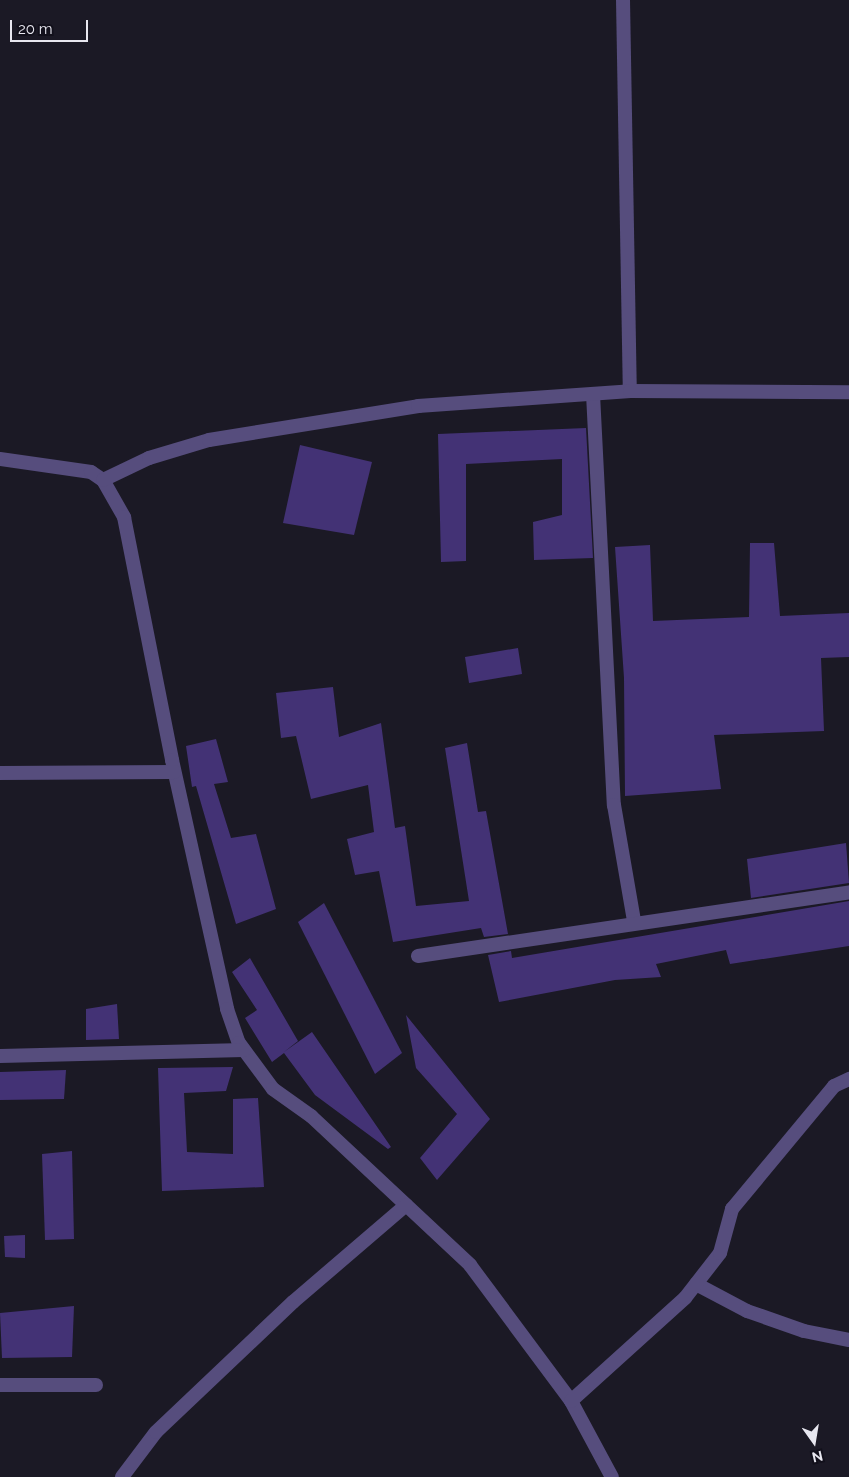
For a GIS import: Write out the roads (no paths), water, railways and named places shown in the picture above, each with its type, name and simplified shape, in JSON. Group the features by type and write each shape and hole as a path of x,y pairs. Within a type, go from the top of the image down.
{"street":[{"path":"623,0 630,392"},
{"path":"103,480 149,458 209,440 350,414 630,392 849,392"},
{"path":"593,394 614,805 634,921"},
{"path":"0,459 70,466 103,480 124,517 174,772 227,1009 244,1050 273,1089 311,1116 470,1265 571,1401 611,1477"},
{"path":"0,773 174,772"},
{"path":"418,956 634,921 849,892"},
{"path":"0,1056 244,1050"},
{"path":"571,1401 696,1284 720,1253 732,1209 834,1086 849,1079"},
{"path":"122,1477 156,1432 293,1302 406,1204"},
{"path":"696,1284 747,1311 804,1331 849,1340"},
{"path":"0,1385 96,1385"}]}
